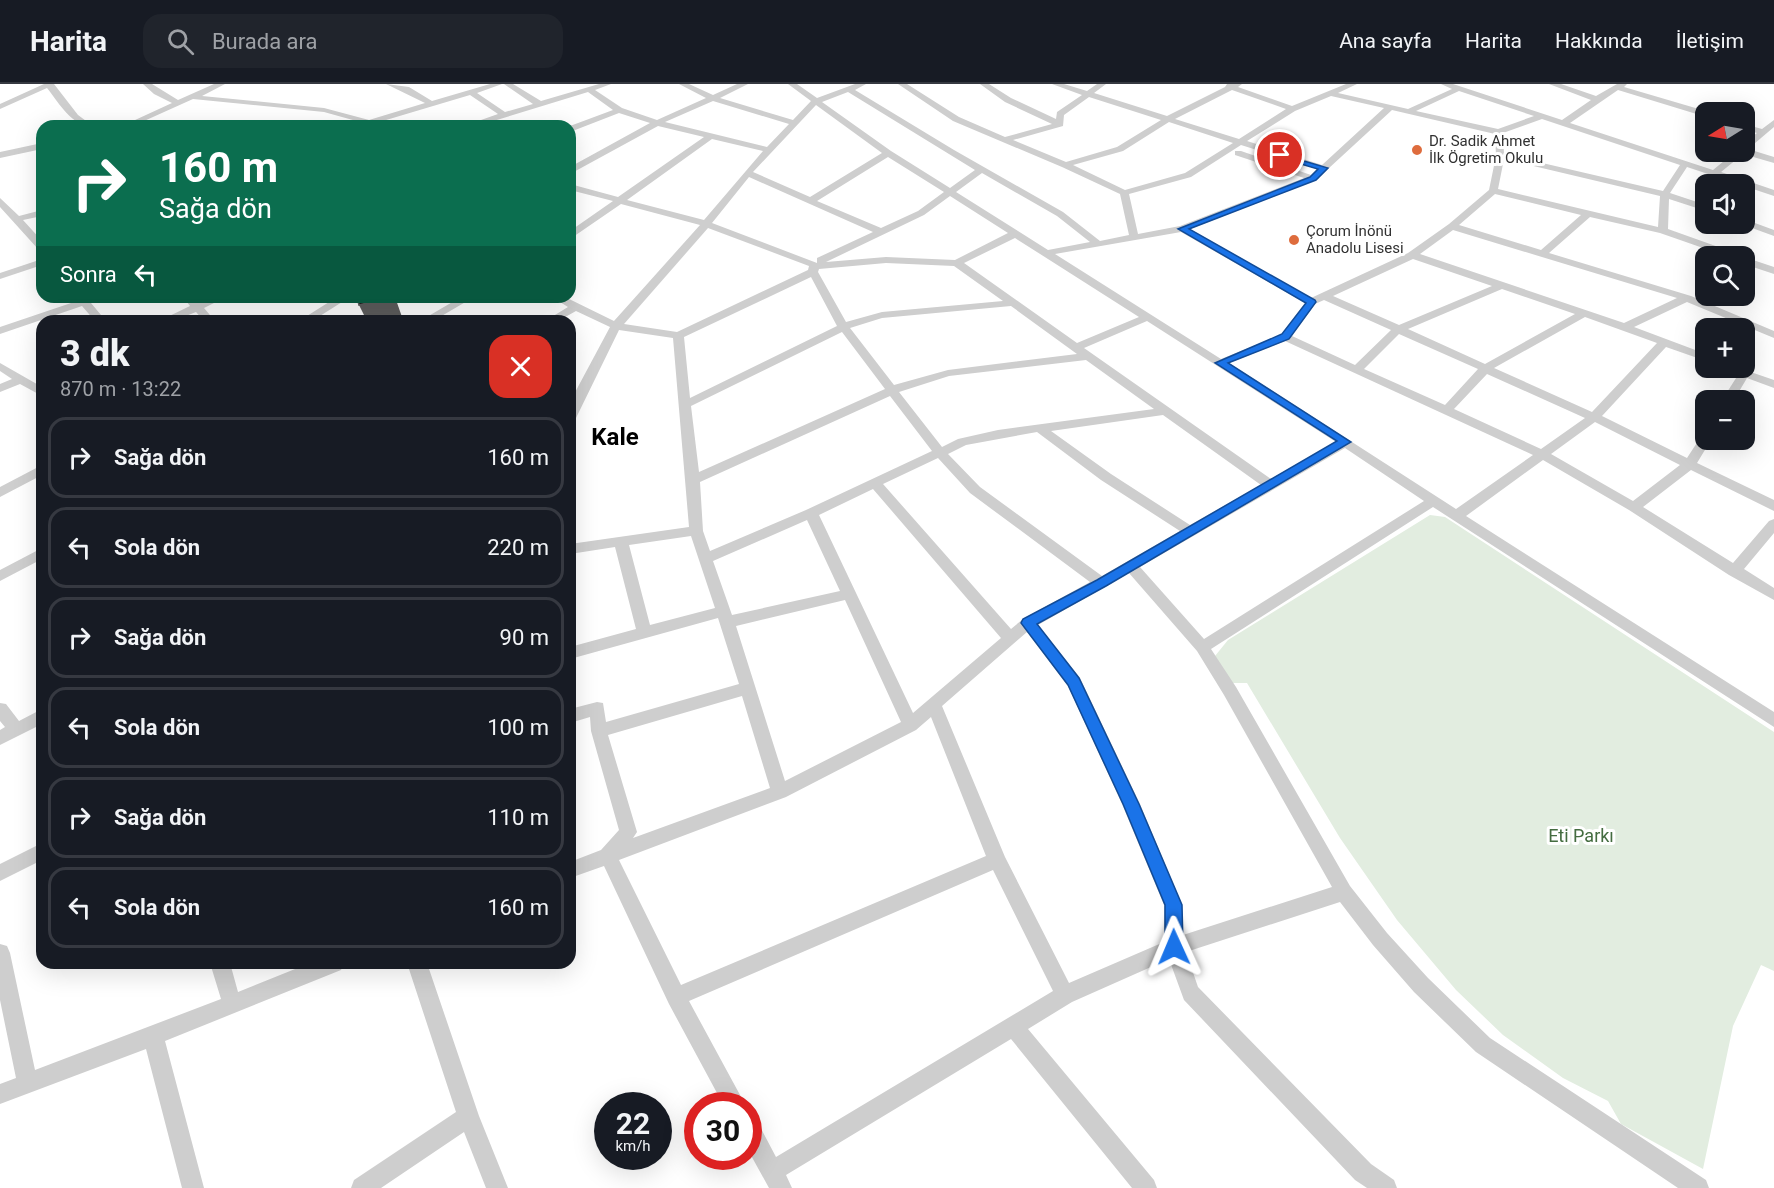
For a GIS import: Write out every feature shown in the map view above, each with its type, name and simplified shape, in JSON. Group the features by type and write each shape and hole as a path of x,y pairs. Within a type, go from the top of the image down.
{"street":[{"path":"0,107 50,84 80,120"},
{"path":"147,84 178,103"},
{"path":"140,120 221,84"},
{"path":"390,84 406,89 430,103"},
{"path":"375,120 498,84"},
{"path":"508,84 539,104"},
{"path":"566,84 575,93"},
{"path":"488,120 607,84"},
{"path":"504,120 621,84"},
{"path":"683,84 713,98 795,123"},
{"path":"576,168 657,123 744,84"},
{"path":"792,84 888,153 1345,442 1774,720"},
{"path":"576,396 616,326 706,224 747,173 815,102 862,84"},
{"path":"905,86 924,84"},
{"path":"984,84 1008,100 1060,124"},
{"path":"1056,84 1323,168"},
{"path":"1060,124 1060,114 1102,84"},
{"path":"1219,84 1235,85 1292,109"},
{"path":"905,86 956,119 1065,165 1124,193 1154,187 1188,176 1237,142 1292,109 1353,84"},
{"path":"1445,84 1774,193"},
{"path":"1553,84 1598,99"},
{"path":"1065,165 1120,149 1168,119 1235,85"},
{"path":"1564,123 1620,86 1695,110"},
{"path":"1411,110 1458,88"},
{"path":"848,89 1060,214 1099,245"},
{"path":"471,92 504,115"},
{"path":"592,92 619,110 657,123 769,150"},
{"path":"1328,93 1411,110 1499,132 1543,116"},
{"path":"192,97 324,110 362,120"},
{"path":"1046,253 1182,229 1313,178 1390,107"},
{"path":"576,127 619,110"},
{"path":"1755,139 1774,123"},
{"path":"1003,140 1060,124"},
{"path":"1755,129 1763,132"},
{"path":"1220,363 1286,337 1311,302 1412,255 1452,226 1493,191 1500,156 1499,132"},
{"path":"576,232 711,136"},
{"path":"0,155 36,147"},
{"path":"1227,149 1313,178"},
{"path":"810,201 888,153"},
{"path":"1755,153 1774,160"},
{"path":"1500,156 1665,194 1695,204"},
{"path":"1714,173 1728,162"},
{"path":"1664,231 1665,194 1685,163"},
{"path":"567,303 616,326 679,336 921,213 982,168"},
{"path":"747,173 881,232"},
{"path":"576,189 706,224 814,267 868,259 957,263 1015,234"},
{"path":"1493,191 1664,231 1706,246"},
{"path":"1124,193 1134,237"},
{"path":"0,201 36,241"},
{"path":"17,219 36,214"},
{"path":"1543,253 1586,214"},
{"path":"1452,226 1687,298 1774,335"},
{"path":"1755,226 1774,233"},
{"path":"1182,229 1311,302"},
{"path":"1412,255 1625,327 1695,354"},
{"path":"0,271 36,262"},
{"path":"0,276 36,262"},
{"path":"957,263 1270,485"},
{"path":"1755,264 1774,271"},
{"path":"814,267 843,326 939,452 975,490 1101,583"},
{"path":"1358,368 1397,330 1500,286"},
{"path":"1324,296 1594,417 1774,506"},
{"path":"1625,327 1687,298"},
{"path":"41,315 74,303"},
{"path":"85,303 96,315"},
{"path":"193,303 204,315"},
{"path":"178,315 206,303"},
{"path":"317,315 336,303"},
{"path":"436,315 458,303"},
{"path":"684,405 843,326 882,315 1011,303"},
{"path":"561,315 575,307"},
{"path":"1447,410 1486,368 1584,313"},
{"path":"0,330 36,317"},
{"path":"1075,348 1148,317"},
{"path":"679,336 678,348 693,480 696,531 780,792"},
{"path":"1286,337 1544,455 1634,507 1774,595"},
{"path":"1456,516 1594,417 1664,342"},
{"path":"693,480 891,390 948,373 1087,356"},
{"path":"0,366 36,388"},
{"path":"1755,377 1774,384"},
{"path":"0,388 36,378"},
{"path":"704,559 810,513 962,442 1039,428 1165,411"},
{"path":"1039,428 1106,477 1189,531"},
{"path":"576,868 780,792 910,725 1028,623 1345,442"},
{"path":"1634,507 1690,464 1699,450"},
{"path":"0,493 36,472"},
{"path":"875,483 1010,638"},
{"path":"1202,647 1433,501"},
{"path":"810,513 910,725"},
{"path":"1734,571 1774,524"},
{"path":"576,548 696,531"},
{"path":"621,542 644,632"},
{"path":"0,576 36,556"},
{"path":"1130,565 1202,647 1236,701 1344,892 1387,947 1421,985 1483,1045 1698,1188"},
{"path":"576,651 644,632 849,594"},
{"path":"1028,623 1074,682 1131,804 1173,905 1174,947 1191,993 1363,1172 1386,1188"},
{"path":"599,731 747,688"},
{"path":"934,705 997,860 1065,995"},
{"path":"576,714 597,708 599,731 628,832 608,855"},
{"path":"0,709 16,729"},
{"path":"0,738 36,719"},
{"path":"0,873 36,854"},
{"path":"608,855 676,997 728,1092"},
{"path":"676,997 997,860"},
{"path":"762,1152 777,1179 1065,995 1174,947 1344,892"},
{"path":"0,953 27,1083"},
{"path":"222,969 232,1004"},
{"path":"0,1094 153,1036 319,969"},
{"path":"419,969 468,1116 497,1188"},
{"path":"1014,1027 1146,1188"},
{"path":"153,1036 193,1188"},
{"path":"362,1188 468,1116"}],"green space":[{"name":"Eti Parkı","path":"1430,515 1445,517 1774,732 1774,971 1761,965 1733,1026 1703,1169 1621,1124 1608,1101 1563,1078 1503,1035 1456,990 1397,920 1340,838 1247,683 1232,683 1215,656 1228,640"}],"place":[{"name":"Dr. Sadik Ahmet İlk Ögretim Okulu","path":"1417,150"},
{"name":"Çorum İnönü Anadolu Lisesi","path":"1294,240"}],"district":[{"name":"Kale","path":"615,437"}],"route":[{"path":"1174,947 1173,905 1131,804 1074,682 1028,623 1345,442 1220,363 1286,337 1311,302 1182,229 1313,178 1323,168 1280,155"}]}
